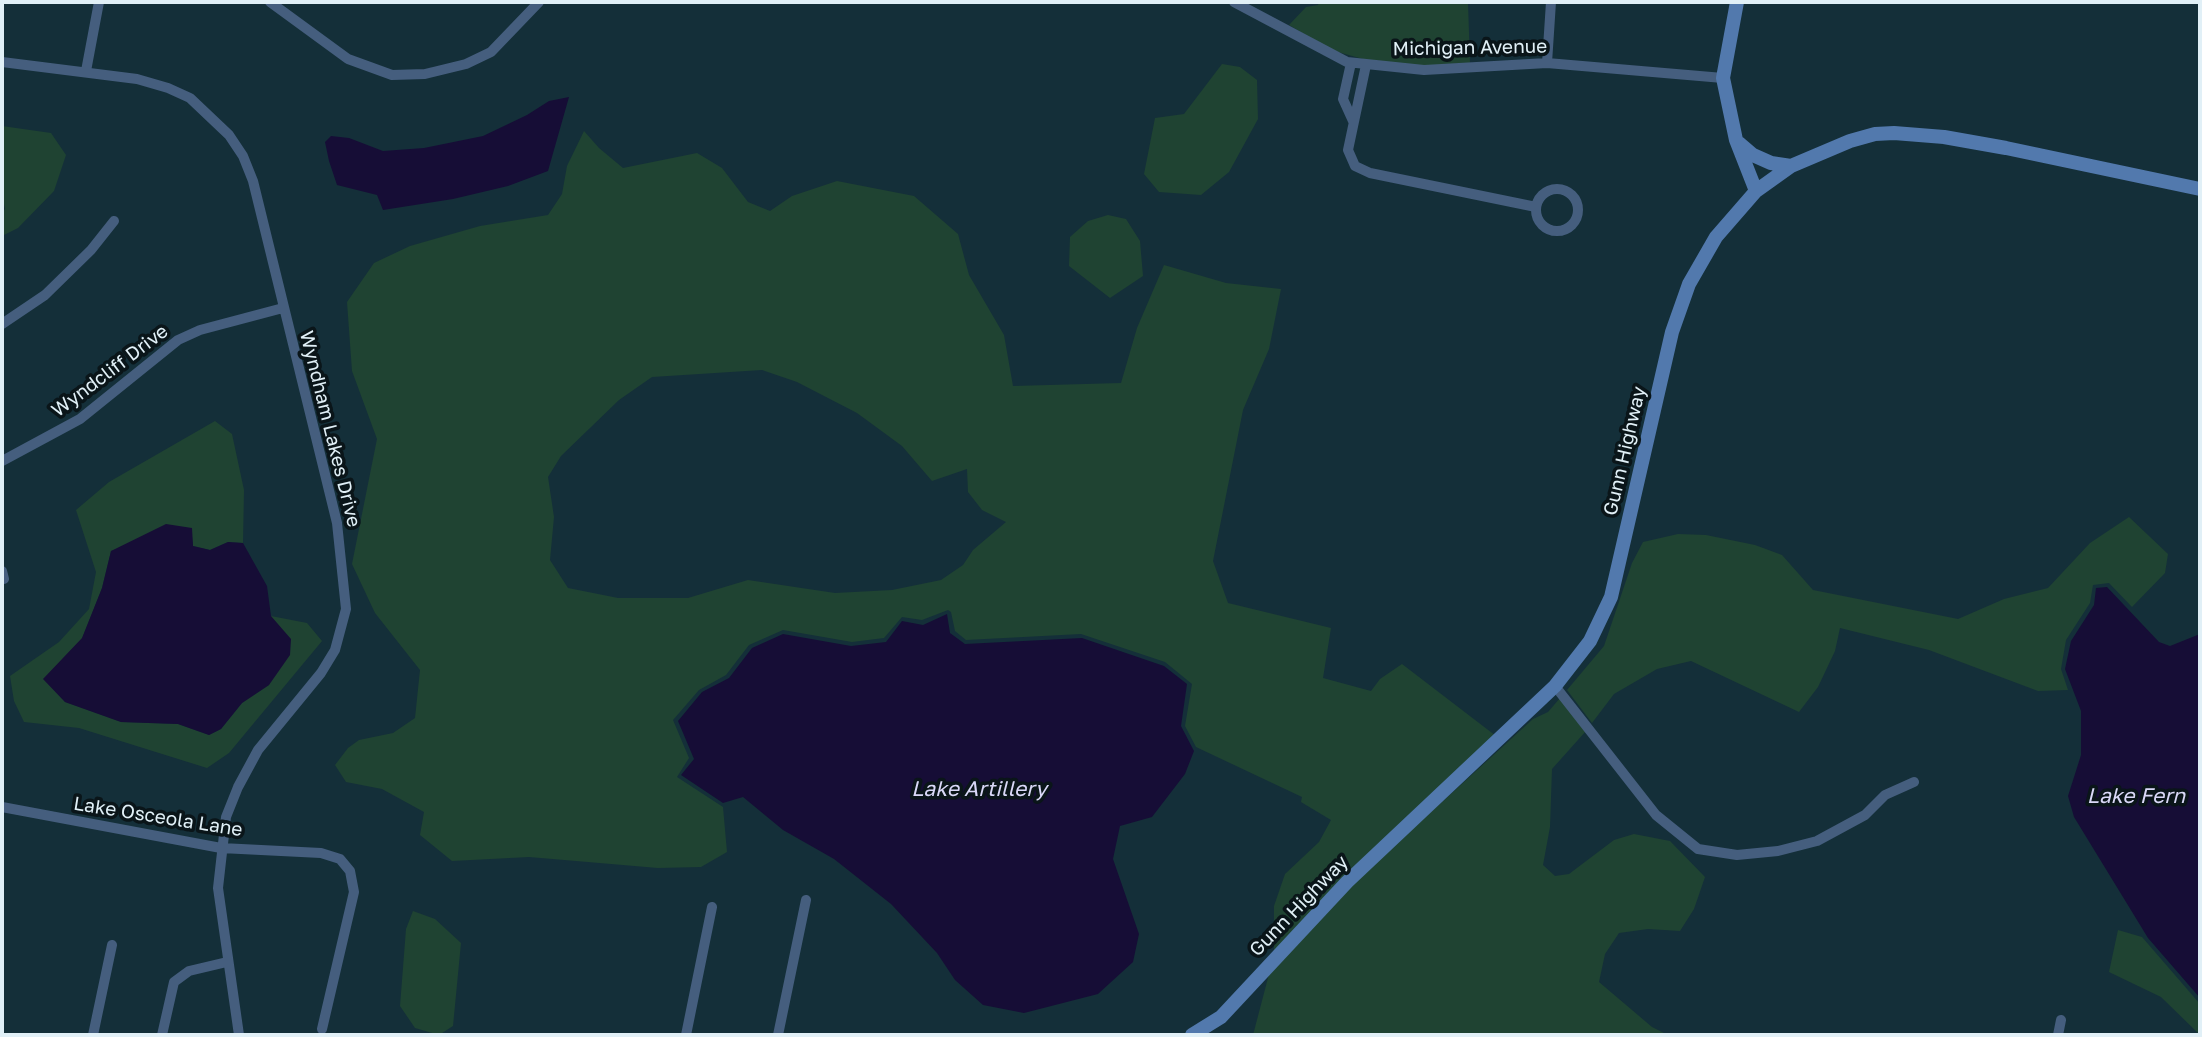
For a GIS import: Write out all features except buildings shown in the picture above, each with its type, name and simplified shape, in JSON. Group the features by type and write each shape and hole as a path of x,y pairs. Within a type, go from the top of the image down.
{"main road":[{"path":"1737,2 1723,78 1736,140 1756,191"},
{"name":"Gunn Highway","path":"1192,1035 1221,1017 1347,882 1555,686 1590,641 1611,597 1672,332 1689,284 1716,237 1756,191 1791,166 1850,141 1875,134 1944,137 2200,189"},
{"path":"1736,140 1753,155 1771,163 1791,166"}],"street":[{"path":"86,71 99,2"},
{"path":"270,2 348,59 392,75 425,74 466,64 491,52 539,2"},
{"name":"Michigan Avenue","path":"1234,2 1263,15 1314,47 1351,63 1424,71 1547,64 1723,78"},
{"path":"1547,64 1551,2"},
{"name":"Wyndham Lakes Drive","path":"2,62 86,71 137,79 168,88 190,98 229,135 253,181 337,523 345,609 335,649 321,673 258,750 237,787 226,817 218,888 239,1035"},
{"path":"1351,63 1343,99 1353,121"},
{"path":"1366,65 1348,150 1352,161 1362,170 1536,207"},
{"path":"1562,190 1576,203 1577,217 1562,231 1549,230 1538,220 1536,207 1543,195 1562,190"},
{"path":"2,324 45,295 91,250 114,221"},
{"name":"Wyndcliff Drive","path":"2,461 80,419 178,341 200,330 283,308"},
{"path":"1555,686 1656,815 1698,849 1737,855 1778,851 1816,841 1865,815 1885,795 1914,782"},
{"name":"Lake Osceola Lane","path":"2,807 221,848 321,853 340,859 350,871 354,892 322,1029"},
{"path":"778,1035 806,900"},
{"path":"686,1035 712,907"},
{"path":"93,1035 112,945"},
{"path":"162,1035 174,982 189,971 227,962"},
{"path":"2058,1035 2061,1020"}],"green space":[{"path":"1319,2 1468,2 1470,63 1424,66 1370,61 1331,50 1289,25 1306,7 1318,5"},
{"path":"1222,64 1240,67 1257,80 1258,119 1229,172 1201,195 1159,192 1144,174 1155,118 1184,114"},
{"path":"2,126 51,133 66,155 54,191 18,228 2,236 2,213 5,209 2,195"},
{"path":"584,131 623,168 697,153 722,168 748,202 770,211 792,196 837,181 914,196 958,234 969,275 1004,335 1013,386 1121,383 1137,328 1164,265 1226,283 1281,289 1269,349 1243,410 1213,561 1228,603 1331,628 1323,678 1371,691 1380,679 1402,664 1496,736 1274,953 1274,906 1285,874 1319,842 1331,820 1301,802 1302,797 1196,747 1185,726 1192,684 1165,662 1081,634 966,640 955,631 951,612 948,610 922,620 902,617 884,638 852,642 783,630 749,645 726,675 699,690 673,720 689,758 677,777 723,807 727,852 701,867 658,868 529,857 452,861 420,835 424,812 382,789 346,782 335,765 348,748 359,740 393,733 415,718 420,670 375,613 352,564 377,439 352,371 347,302 374,263 410,246 480,226 548,215 562,194 567,166","holes":["762,370 797,382 857,413 902,446 932,481 967,469 968,492 982,510 1006,522 973,550 963,565 941,580 892,590 835,593 748,580 688,598 618,598 568,588 550,560 554,517 548,477 561,456 619,400 652,377"]},
{"path":"1108,215 1126,219 1140,241 1143,276 1110,298 1069,266 1070,237 1088,221"},
{"path":"215,421 232,434 244,490 243,543 228,542 210,550 193,546 191,528 111,551 102,588 82,639 44,679 65,702 121,722 178,724 209,735 221,729 242,703 269,685 271,616 307,623 322,641 229,753 207,768 79,728 24,722 14,701 10,676 59,642 89,609 96,572 76,510 109,482"},
{"path":"2129,517 2168,554 2165,573 2132,607 2109,583 2093,585 2090,603 2066,640 2061,669 2068,690 2038,691 1929,650 1840,628 1835,651 1818,687 1799,712 1691,661 1657,669 1614,694 1592,723 1567,690 1604,646 1632,563 1643,542 1678,534 1706,535 1755,545 1782,555 1813,590 1958,619 2004,599 2048,588 2090,543"},
{"path":"1560,698 1586,731 1552,769 1550,827 1543,865 1555,876 1569,874 1614,840 1634,834 1670,841 1705,877 1694,909 1680,931 1648,929 1619,933 1605,954 1599,982 1652,1027 1668,1035 1253,1035 1269,974 1351,885 1533,719 1548,712"},
{"path":"413,911 435,919 461,943 453,1026 439,1035 415,1028 400,1006 406,929"},
{"path":"2118,930 2142,937 2200,1004 2200,1035 2161,997 2109,972"}],"water":[{"path":"569,97 548,171 508,186 453,199 383,210 377,195 337,185 329,161 325,142 331,136 349,138 383,151 424,148 483,136 549,101"},
{"path":"166,524 192,528 193,546 210,550 228,542 243,543 267,586 271,616 291,639 290,655 269,685 242,703 221,729 209,735 178,724 121,722 65,702 43,679 82,638 102,588 111,551"},
{"name":"Lake Fern","path":"2107,587 2159,642 2170,646 2200,634 2200,998 2148,938 2074,817 2068,796 2081,755 2081,711 2065,669 2071,641 2094,605 2096,588"},
{"name":"Lake Artillery","path":"947,614 950,633 965,644 1082,638 1164,666 1187,684 1181,726 1194,751 1185,774 1152,817 1120,826 1113,859 1139,934 1133,962 1098,994 1024,1013 983,1005 955,980 937,953 891,904 834,859 783,830 743,797 723,803 681,775 694,759 678,721 702,692 729,678 752,648 783,634 851,646 886,642 902,621 923,625"}]}
